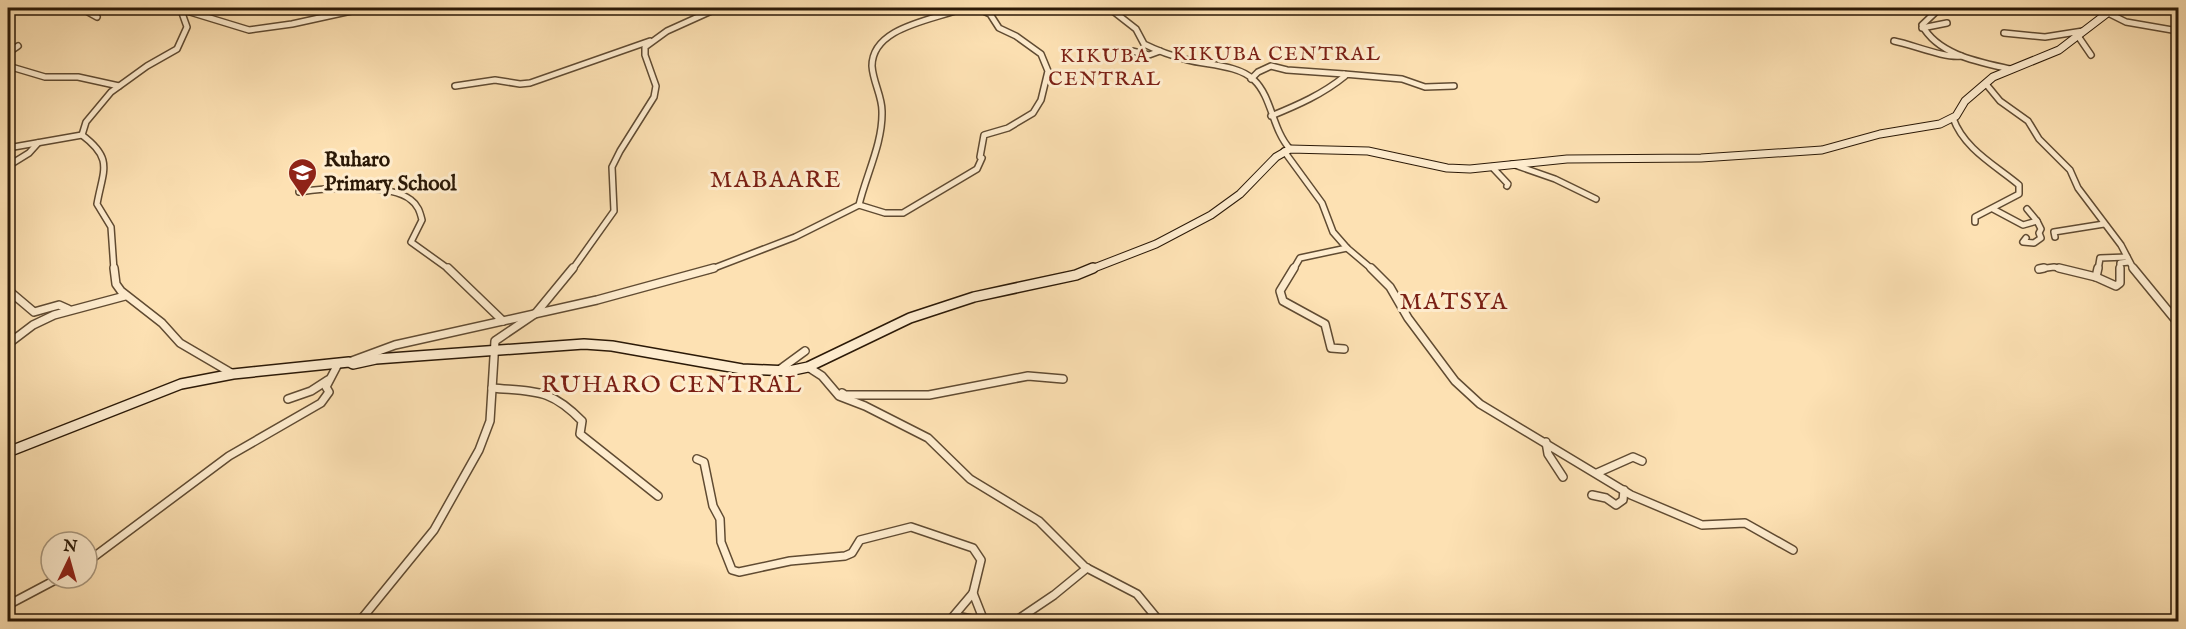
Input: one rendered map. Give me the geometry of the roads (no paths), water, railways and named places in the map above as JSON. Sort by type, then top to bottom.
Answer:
[{"type":"street","points":[[96,8],[88,12],[97,17]]},
{"type":"street","points":[[176,8],[249,30],[292,24],[365,8]]},
{"type":"street","points":[[69,138],[84,127],[111,92],[147,66],[172,53],[180,45],[187,27],[182,14],[176,8]]},
{"type":"street","points":[[455,86],[495,80],[520,84],[530,83],[597,60],[609,53],[651,40],[718,8]]},
{"type":"street","points":[[8,452],[164,390],[233,374],[348,362],[388,347],[597,300],[733,263],[828,224],[859,205],[882,109],[873,76],[873,62],[878,47],[893,33],[963,8]]},
{"type":"street","points":[[859,205],[885,213],[903,213],[976,169],[982,158],[984,135],[1008,129],[1033,113],[1041,100],[1048,71],[1041,54],[1016,36],[999,28],[990,14],[977,8]]},
{"type":"street","points":[[1115,8],[1113,11],[1116,15],[1136,29],[1144,44],[1160,51],[1235,71],[1256,83],[1281,141],[1318,197],[1334,232],[1347,248],[1390,287],[1421,336],[1466,393],[1480,404],[1546,442],[1569,459],[1624,490],[1702,525],[1745,523],[1793,550]]},
{"type":"street","points":[[1922,28],[1924,22],[1940,8]]},
{"type":"street","points":[[348,362],[353,364],[376,359],[408,358],[429,354],[434,356],[496,350],[523,350],[573,344],[598,345],[716,366],[776,372],[808,367],[909,318],[938,311],[974,297],[1059,280],[1102,266],[1156,244],[1205,219],[1231,201],[1287,150],[1368,151],[1447,168],[1470,170],[1570,159],[1690,158],[1792,153],[1834,147],[1880,134],[1940,124],[1953,118],[1965,100],[1994,77],[2059,50],[2111,10],[2126,22],[2178,31]]},
{"type":"street","points":[[1922,28],[1947,23]]},
{"type":"street","points":[[1922,28],[1935,42],[1962,56],[2010,69]]},
{"type":"street","points":[[2004,33],[2045,38],[2086,30]]},
{"type":"street","points":[[2078,36],[2091,55]]},
{"type":"street","points":[[359,621],[434,530],[456,494],[490,421],[495,341],[536,313],[562,284],[614,211],[616,205],[610,183],[616,158],[657,92],[653,72],[644,51],[651,40]]},
{"type":"street","points":[[1894,41],[1922,47],[1948,57],[1962,56]]},
{"type":"street","points":[[8,53],[18,46]]},
{"type":"street","points":[[1132,51],[1149,55],[1160,51]]},
{"type":"street","points":[[8,66],[45,77],[78,77],[106,85],[120,86]]},
{"type":"street","points":[[1251,79],[1258,72],[1271,66],[1287,70],[1394,78],[1425,87],[1454,86]]},
{"type":"street","points":[[1271,116],[1296,106],[1315,94],[1328,91],[1345,76],[1344,74]]},
{"type":"street","points":[[1986,84],[2000,100],[2028,121],[2039,139],[2070,170],[2078,188],[2121,245],[2136,274],[2178,323]]},
{"type":"street","points":[[1953,118],[1955,128],[1981,158],[2000,168],[2019,185],[2019,194],[2004,199],[1993,209],[1975,217],[1975,222]]},
{"type":"street","points":[[82,135],[84,127]]},
{"type":"street","points":[[8,148],[82,135],[91,141],[105,156],[107,169],[97,204],[111,227],[111,252],[116,284],[125,296],[162,323],[180,343],[233,374]]},
{"type":"street","points":[[8,166],[30,153],[39,142]]},
{"type":"street","points":[[1511,164],[1555,179],[1596,199]]},
{"type":"street","points":[[1492,167],[1508,184],[1506,186]]},
{"type":"street","points":[[299,192],[338,188],[397,192],[411,199],[420,208],[422,220],[411,242],[446,266],[503,321]]},
{"type":"street","points":[[1993,209],[2023,225],[2037,221]]},
{"type":"street","points":[[2026,238],[2023,242],[2029,243],[2041,238],[2039,233],[2041,229],[2027,209]]},
{"type":"street","points":[[2055,237],[2055,232],[2104,224]]},
{"type":"street","points":[[1344,349],[1331,348],[1325,324],[1283,301],[1280,291],[1300,258],[1347,248]]},
{"type":"street","points":[[2096,277],[2100,258],[2128,260]]},
{"type":"street","points":[[2039,269],[2049,266],[2096,277],[2118,286],[2121,283],[2120,263],[2128,260]]},
{"type":"street","points":[[8,290],[34,312],[59,305],[69,309]]},
{"type":"street","points":[[8,344],[33,325],[69,309],[125,296]]},
{"type":"street","points":[[776,372],[805,351]]},
{"type":"street","points":[[99,555],[229,456],[321,403],[329,392],[326,387],[328,380],[338,364]]},
{"type":"street","points":[[808,367],[822,376],[839,396],[866,406],[928,438],[970,479],[1039,521],[1087,568],[1137,594],[1160,621]]},
{"type":"street","points":[[828,385],[845,395],[892,396],[953,392],[1028,376],[1062,379]]},
{"type":"street","points":[[288,399],[328,380]]},
{"type":"street","points":[[492,388],[544,393],[565,403],[582,421],[580,434],[658,496]]},
{"type":"street","points":[[1546,442],[1548,454],[1563,477]]},
{"type":"street","points":[[1597,473],[1633,457],[1642,461]]},
{"type":"street","points":[[698,459],[704,462],[713,506],[720,519],[722,542],[733,572],[790,561],[849,555],[860,540],[911,527],[973,548],[978,552],[981,560],[973,592],[975,604],[985,621]]},
{"type":"street","points":[[1592,495],[1606,498],[1616,505],[1623,500],[1624,490]]},
{"type":"street","points":[[1014,621],[1054,595],[1087,568]]},
{"type":"street","points":[[8,605],[39,589]]},
{"type":"street","points":[[950,620],[973,592]]},
{"type":"street","points":[[950,620],[961,617],[985,621]]},
{"type":"place","name":"Ruharo Primary School","points":[[303,198]]},
{"type":"district","name":"KIKUBA CENTRAL","points":[[1277,54]]},
{"type":"district","name":"KIKUBA CENTRAL","points":[[1105,68]]},
{"type":"district","name":"MABAARE","points":[[776,180]]},
{"type":"district","name":"MATSYA","points":[[1454,302]]},
{"type":"district","name":"RUHARO CENTRAL","points":[[672,385]]}]
